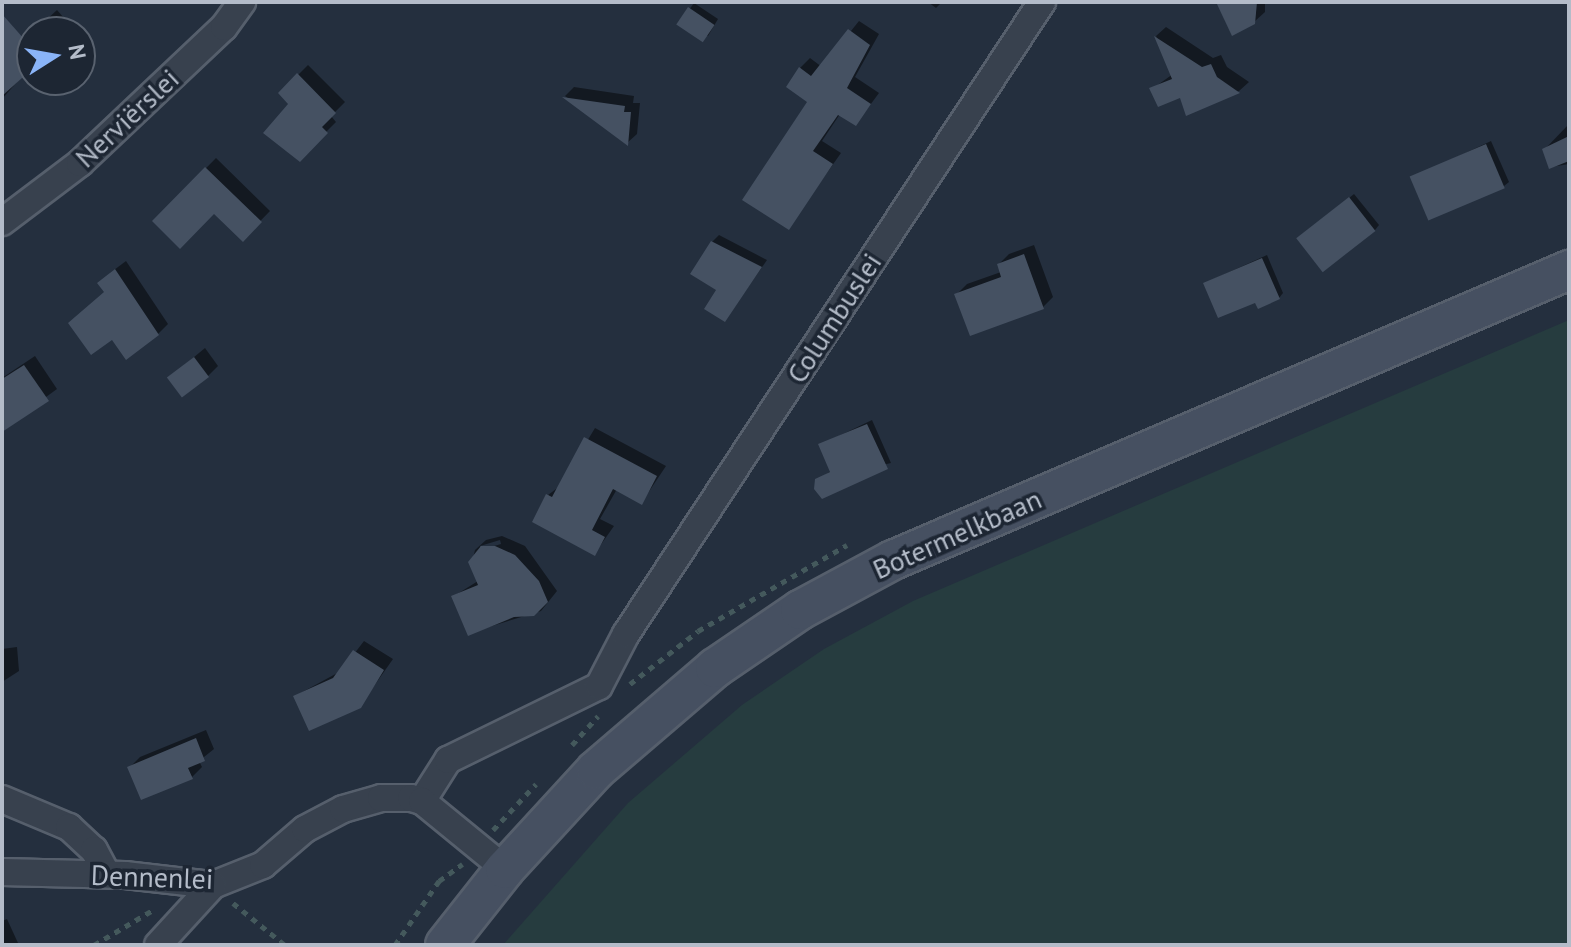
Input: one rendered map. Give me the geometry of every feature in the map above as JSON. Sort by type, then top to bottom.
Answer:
[{"type":"main road","name":"Botermelkbaan","points":[[445,945],[505,869],[649,721],[800,610],[893,560],[1569,270]]},
{"type":"street","name":"Nerviërslei","points":[[2,222],[80,163],[224,27],[242,2]]},
{"type":"street","name":"Columbuslei","points":[[422,801],[448,760],[599,686],[626,634],[1042,2]]},
{"type":"street","name":"Dennenlei","points":[[2,872],[107,874],[213,885],[263,865],[305,829],[343,809],[381,798],[422,801]]},
{"type":"street","points":[[2,799],[69,827],[94,850],[107,874]]},
{"type":"street","points":[[422,801],[505,869]]},
{"type":"street","points":[[158,945],[213,885]]},
{"type":"path","points":[[213,885],[285,945]]},
{"type":"path","points":[[395,945],[418,909]]},
{"type":"green space","points":[[1569,320],[1569,945],[503,945],[628,803],[742,705],[824,649],[913,601]]},
{"type":"building","points":[[1216,2],[1257,2],[1255,24],[1232,36]]},
{"type":"building","points":[[688,7],[715,25],[703,42],[676,24]]},
{"type":"building","points":[[2,14],[16,30],[16,83],[2,96]]},
{"type":"building","points":[[848,29],[870,45],[847,88],[871,104],[856,126],[838,115],[813,151],[833,164],[789,230],[742,200],[807,102],[786,87],[799,67],[811,76]]},
{"type":"building","points":[[1154,36],[1202,67],[1211,64],[1217,77],[1240,93],[1186,116],[1180,98],[1158,107],[1149,88],[1172,79]]},
{"type":"building","points":[[297,73],[336,113],[322,127],[328,133],[300,162],[263,133],[288,104],[278,93]]},
{"type":"building","points":[[562,97],[625,106],[624,112],[631,112],[628,146]]},
{"type":"building","points":[[1569,136],[1569,161],[1549,169],[1542,149]]},
{"type":"building","points":[[1486,144],[1505,188],[1428,221],[1410,176]]},
{"type":"building","points":[[205,167],[262,222],[243,242],[214,214],[180,249],[152,221]]},
{"type":"building","points":[[1349,197],[1375,231],[1323,272],[1296,238]]},
{"type":"building","points":[[711,241],[762,267],[725,322],[704,309],[716,290],[690,274]]},
{"type":"building","points":[[1024,254],[1044,309],[970,336],[954,294],[1001,277],[997,264]]},
{"type":"building","points":[[1262,258],[1280,299],[1258,309],[1255,303],[1218,318],[1203,283]]},
{"type":"building","points":[[115,269],[159,335],[126,360],[112,340],[91,355],[68,323],[104,292],[97,283]]},
{"type":"building","points":[[194,357],[209,377],[182,397],[167,377]]},
{"type":"building","points":[[24,365],[49,401],[2,432],[2,379]]},
{"type":"building","points":[[867,424],[888,469],[822,499],[814,489],[815,479],[830,472],[818,444]]},
{"type":"building","points":[[584,437],[657,476],[642,505],[613,489],[592,530],[605,537],[595,556],[532,522],[546,494],[552,497]]},
{"type":"building","points":[[481,546],[495,546],[515,555],[539,581],[548,602],[534,616],[514,617],[468,636],[451,596],[478,585],[468,562]]},
{"type":"building","points":[[353,650],[384,670],[361,708],[309,731],[293,696],[333,678]]},
{"type":"building","points":[[196,738],[205,761],[188,768],[193,779],[141,800],[127,767]]}]
